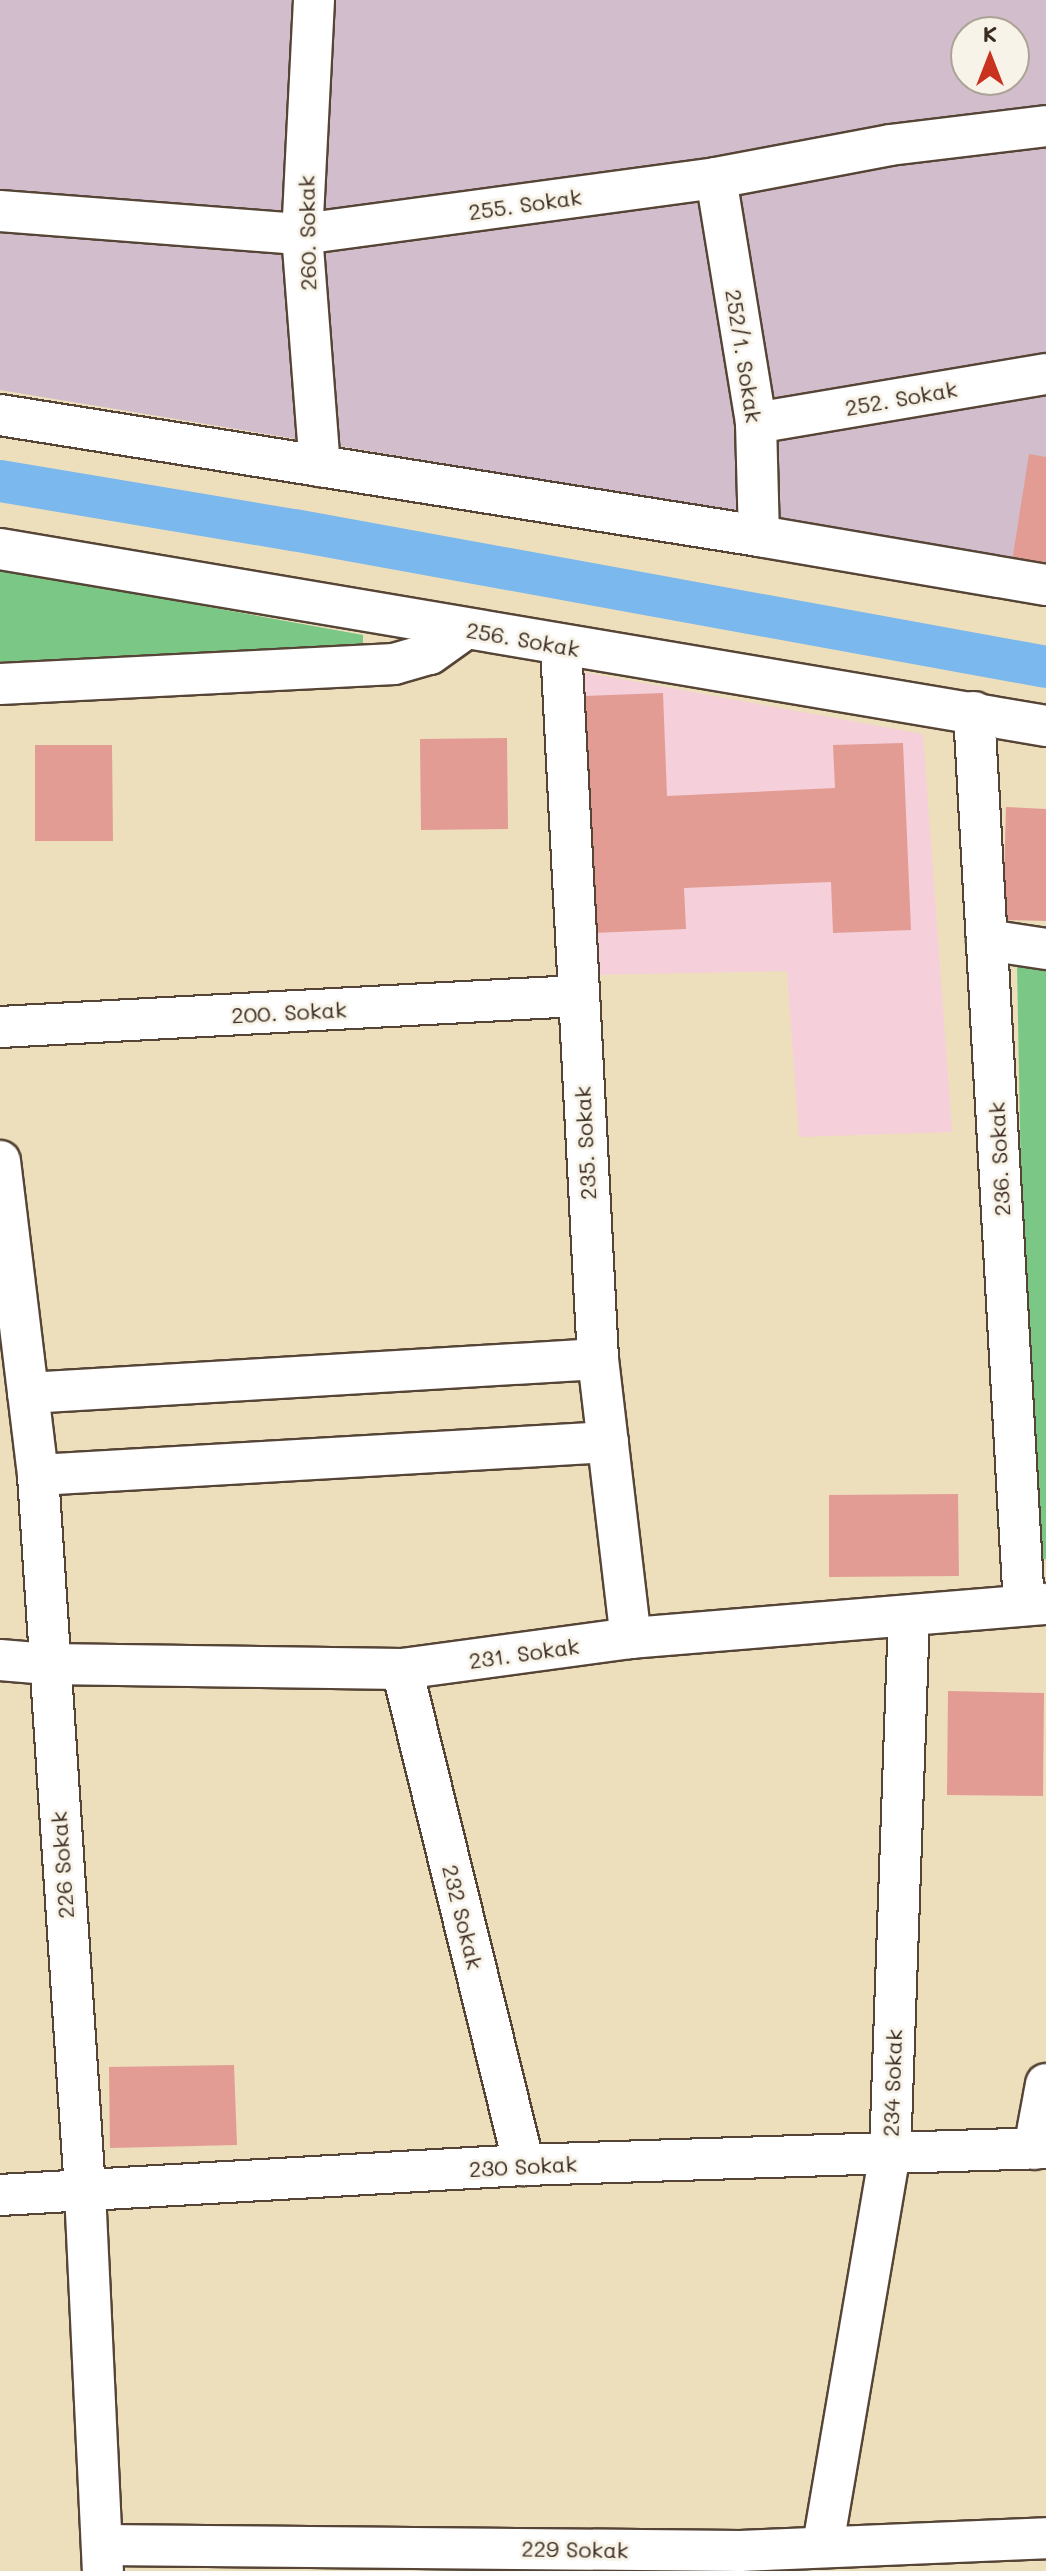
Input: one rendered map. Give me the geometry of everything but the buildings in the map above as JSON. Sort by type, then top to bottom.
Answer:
[{"type":"street","name":"260. Sokak","points":[[314,0],[302,234],[320,466]]},
{"type":"street","name":"255. Sokak","points":[[0,211],[302,234],[716,178],[890,145],[1046,126]]},
{"type":"street","name":"252/1. Sokak","points":[[716,178],[756,423],[759,536]]},
{"type":"street","name":"252. Sokak","points":[[756,423],[1046,374]]},
{"type":"street","points":[[0,415],[1046,585]]},
{"type":"street","name":"256. Sokak","points":[[0,549],[1046,726]]},
{"type":"street","points":[[0,684],[394,664],[430,654],[465,629]]},
{"type":"street","name":"235. Sokak","points":[[561,646],[598,1359],[631,1638]]},
{"type":"street","name":"236. Sokak","points":[[974,712],[987,940],[1035,1605]]},
{"type":"street","points":[[987,940],[1046,949]]},
{"type":"street","name":"200. Sokak","points":[[0,1027],[577,996]]},
{"type":"street","name":"226 Sokak","points":[[0,1161],[38,1475],[48,1664],[85,2191],[103,2558]]},
{"type":"street","points":[[28,1393],[598,1359]]},
{"type":"street","points":[[38,1475],[608,1442]]},
{"type":"street","name":"231. Sokak","points":[[0,1660],[48,1664],[402,1669],[631,1638],[1035,1605]]},
{"type":"street","name":"234 Sokak","points":[[823,2545],[890,2154],[909,1616]]},
{"type":"street","name":"232 Sokak","points":[[402,1669],[524,2165]]},
{"type":"street","points":[[1040,2149],[1046,2084]]},
{"type":"street","name":"230 Sokak","points":[[0,2195],[524,2165],[1040,2149]]},
{"type":"street","name":"229 Sokak","points":[[103,2558],[741,2561],[823,2545],[1046,2538]]},
{"type":"shaded area","points":[[0,0],[1046,0],[1046,563],[0,390]]},
{"type":"shaded area","points":[[577,671],[923,734],[952,1132],[799,1137],[787,971],[591,975]]},
{"type":"green space","points":[[0,569],[363,635],[363,648],[0,662]]},
{"type":"green space","points":[[1017,965],[1046,968],[1046,1559],[1028,1560]]},
{"type":"waterway","points":[[0,481],[294,530],[1046,667]]}]
